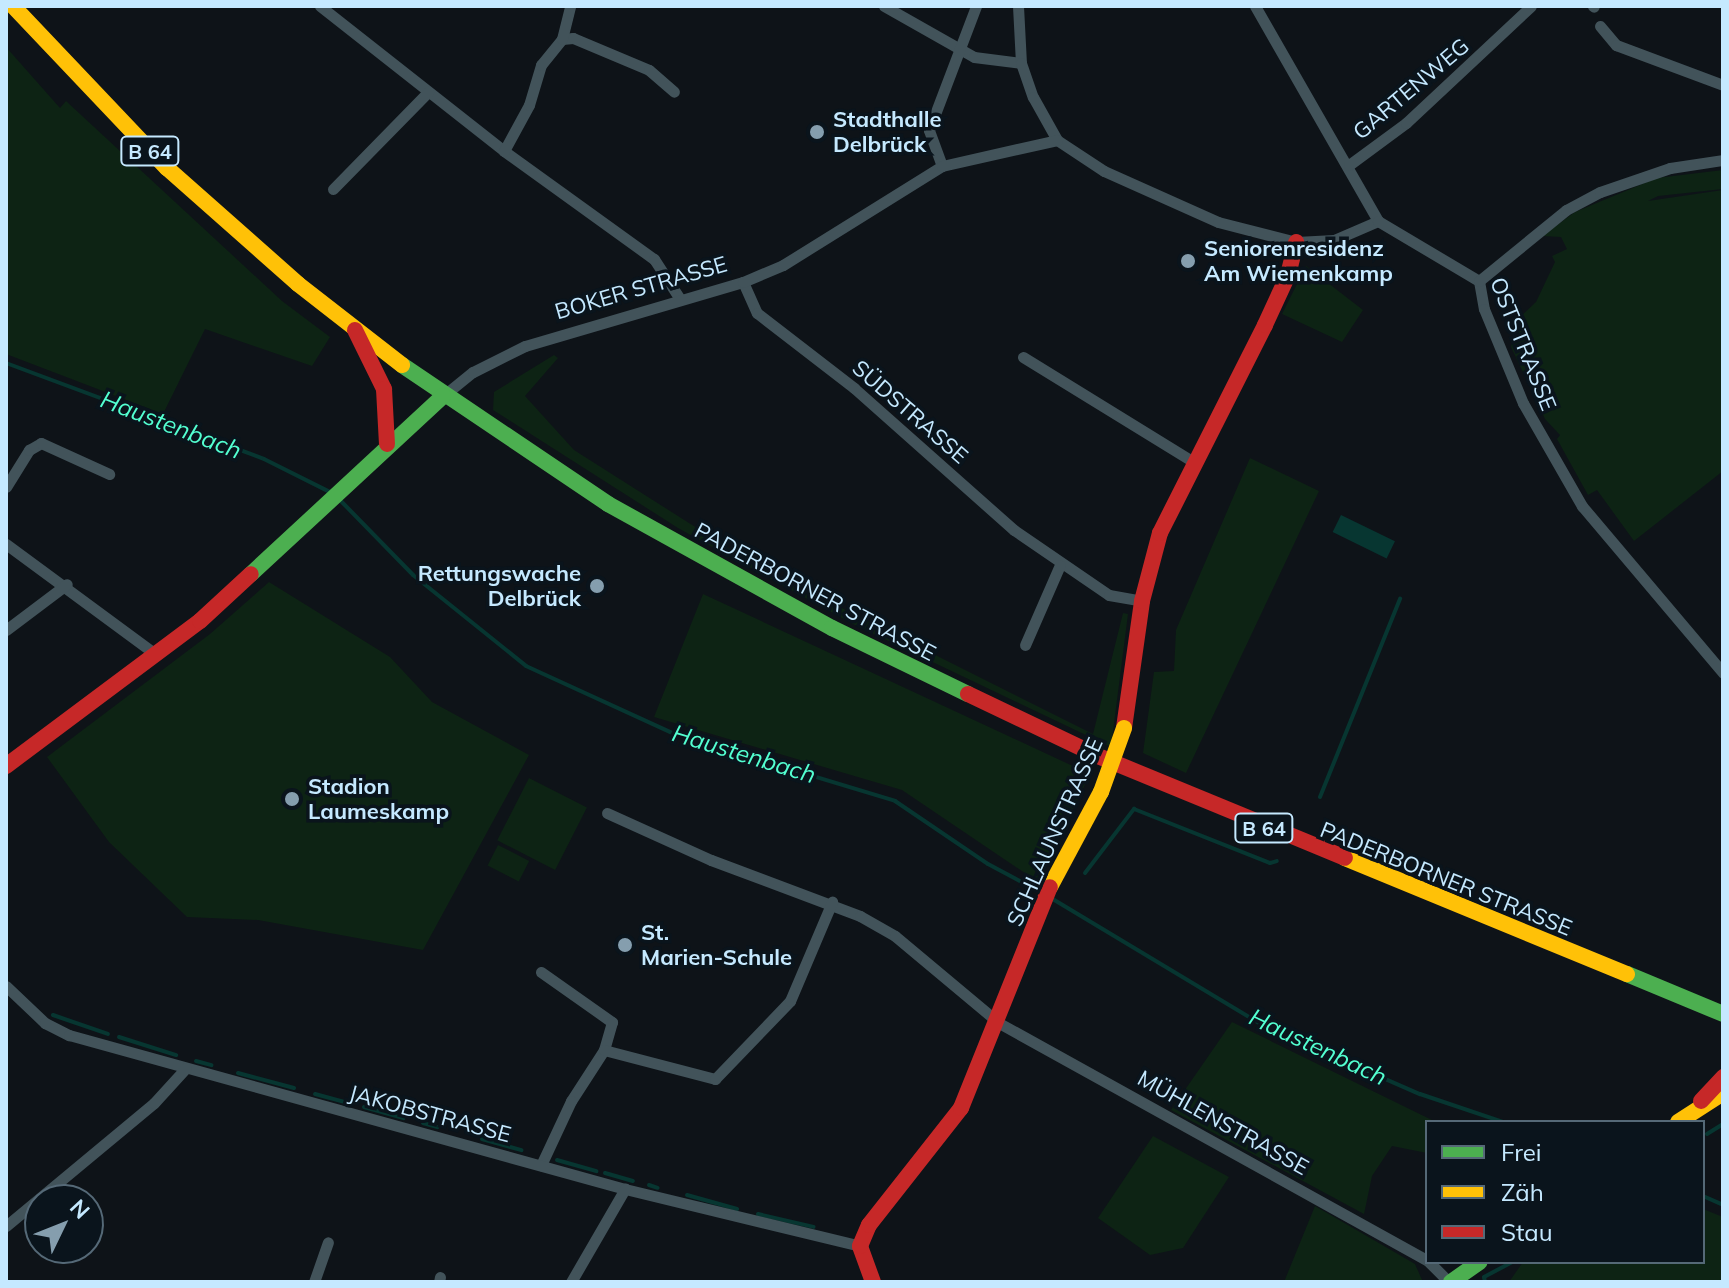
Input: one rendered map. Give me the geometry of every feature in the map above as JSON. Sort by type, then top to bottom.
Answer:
[{"type":"main road","name":"PADERBORNER STRASSE","points":[[13,6],[167,168],[355,330],[443,396],[668,539],[964,694],[1223,811],[1723,1014]]},
{"type":"main road","name":"SCHLAUNSTRASSE","points":[[860,1246],[869,1225],[961,1108],[999,1023],[1051,884],[1101,792],[1124,728],[1142,601],[1160,533],[1277,300],[1296,242]]},
{"type":"main road","points":[[355,330],[384,389],[387,444]]},
{"type":"main road","name":"BOKER STRASSE","points":[[6,766],[200,621],[387,444],[443,396]]},
{"type":"main road","points":[[1684,1118],[1723,1077]]},
{"type":"main road","points":[[1684,1118],[1723,1093]]},
{"type":"main road","points":[[860,1246],[873,1282]]},
{"type":"main road","points":[[1450,1282],[1477,1264]]},
{"type":"street","points":[[320,6],[504,151],[654,259],[680,299]]},
{"type":"street","points":[[504,151],[529,105],[541,65],[562,39],[570,6]]},
{"type":"street","points":[[884,6],[959,50],[1021,63]]},
{"type":"street","points":[[942,166],[929,130],[976,6]]},
{"type":"street","points":[[1018,6],[1021,63],[1057,140],[1157,197],[1218,222],[1296,242],[1334,240],[1378,221],[1349,165],[1255,6]]},
{"type":"street","name":"GARTENWEG","points":[[1349,165],[1406,123],[1531,6]]},
{"type":"street","points":[[1600,26],[1616,45],[1723,85]]},
{"type":"street","points":[[562,39],[573,38],[649,70],[674,92]]},
{"type":"street","points":[[333,189],[428,92]]},
{"type":"street","name":"BOKER STRASSE","points":[[443,396],[473,372],[525,346],[743,282],[811,251],[942,166],[1057,140]]},
{"type":"street","points":[[1479,281],[1566,210],[1600,192],[1670,168],[1723,160]]},
{"type":"street","name":"OSTSTRASSE","points":[[1378,221],[1479,281],[1484,309],[1523,403],[1582,506],[1723,673]]},
{"type":"street","name":"SÜDSTRASSE","points":[[743,282],[757,313],[854,388],[1060,565],[1109,595],[1142,601]]},
{"type":"street","points":[[1023,357],[1194,462]]},
{"type":"street","points":[[6,487],[29,450],[41,443],[109,474]]},
{"type":"street","points":[[6,544],[67,584],[155,654]]},
{"type":"street","points":[[1025,645],[1060,565]]},
{"type":"street","points":[[6,630],[67,584]]},
{"type":"street","name":"MÜHLENSTRASSE","points":[[607,813],[711,860],[832,902],[895,936],[999,1023],[1425,1259]]},
{"type":"street","points":[[604,1050],[715,1079],[790,1001],[832,902]]},
{"type":"street","points":[[541,972],[611,1018],[604,1050],[571,1101],[541,1165]]},
{"type":"street","name":"JAKOBSTRASSE","points":[[6,986],[45,1023],[69,1035],[625,1189],[860,1246]]},
{"type":"street","points":[[6,1226],[154,1103],[186,1068]]},
{"type":"street","points":[[574,1281],[625,1189]]},
{"type":"street","points":[[314,1282],[328,1242]]},
{"type":"street","name":"MÜHLENSTRASSE","points":[[1431,1264],[1450,1282]]},
{"type":"shaded area","points":[[6,47],[60,108],[66,101],[282,301],[330,337],[312,366],[205,329],[163,414],[6,354]]},
{"type":"shaded area","points":[[1723,170],[1723,189],[1658,196],[1648,201],[1723,190],[1723,471],[1634,541],[1597,490],[1588,495],[1557,439],[1560,435],[1545,419],[1511,347],[1513,335],[1526,323],[1520,317],[1536,302],[1555,262],[1552,256],[1567,249],[1561,237],[1542,236],[1575,212],[1657,178]]},
{"type":"shaded area","points":[[1306,266],[1363,310],[1342,342],[1282,314]]},
{"type":"shaded area","points":[[554,355],[558,358],[525,396],[574,450],[752,563],[1093,734],[1123,613],[1128,614],[1111,747],[853,624],[678,528],[493,410],[494,392]]},
{"type":"shaded area","points":[[1250,458],[1319,491],[1186,773],[1143,753],[1154,672],[1174,671],[1176,630]]},
{"type":"shaded area","points":[[1341,515],[1395,541],[1387,558],[1333,532]]},
{"type":"shaded area","name":"Stadion Laumeskamp","points":[[269,582],[390,657],[432,702],[529,755],[423,950],[258,920],[187,917],[109,842],[47,757],[210,634]]},
{"type":"shaded area","points":[[703,594],[1090,774],[1038,882],[902,790],[654,717]]},
{"type":"shaded area","points":[[529,778],[587,808],[555,870],[497,840]]},
{"type":"shaded area","points":[[498,845],[529,861],[519,881],[488,865]]},
{"type":"shaded area","points":[[1232,1022],[1432,1120],[1425,1120],[1425,1153],[1392,1146],[1372,1176],[1364,1214],[1171,1110]]},
{"type":"shaded area","points":[[1153,1136],[1229,1177],[1183,1248],[1150,1255],[1098,1218]]},
{"type":"shaded area","points":[[1315,1206],[1415,1264],[1423,1282],[1284,1282]]},
{"type":"shaded area","points":[[1705,1210],[1723,1217],[1723,1282],[1509,1282],[1522,1264],[1705,1264]]},
{"type":"waterway","name":"Haustenbach","points":[[6,363],[264,459],[330,492]]},
{"type":"waterway","name":"Haustenbach","points":[[337,497],[413,575],[526,666],[677,735],[895,801],[988,864],[1044,894]]},
{"type":"waterway","points":[[1320,797],[1400,599]]},
{"type":"waterway","points":[[1085,873],[1134,809],[1270,863],[1277,861]]},
{"type":"waterway","name":"Haustenbach","points":[[1051,898],[1264,1026],[1420,1094],[1497,1120]]},
{"type":"waterway","points":[[53,1015],[108,1034]]},
{"type":"waterway","points":[[119,1037],[176,1055]]},
{"type":"waterway","points":[[196,1061],[211,1065]]},
{"type":"waterway","points":[[238,1073],[294,1088]]},
{"type":"waterway","points":[[315,1094],[349,1103]]},
{"type":"waterway","points":[[364,1107],[403,1118]]},
{"type":"waterway","points":[[423,1123],[437,1127]]},
{"type":"waterway","points":[[1707,1134],[1723,1124]]},
{"type":"waterway","points":[[482,1139],[521,1150]]},
{"type":"waterway","points":[[557,1160],[596,1171]]},
{"type":"waterway","points":[[605,1173],[633,1181]]},
{"type":"waterway","points":[[649,1185],[658,1188]]},
{"type":"waterway","points":[[687,1195],[737,1209]]},
{"type":"waterway","name":"Haustenbach","points":[[1705,1197],[1723,1205]]},
{"type":"waterway","points":[[758,1214],[814,1227]]},
{"type":"waterway","points":[[1485,1282],[1484,1277],[1508,1264]]},
{"type":"traffic: fast","points":[[402,365],[608,504],[832,628],[968,694]]},
{"type":"traffic: fast","points":[[251,574],[443,396]]},
{"type":"traffic: fast","points":[[1627,974],[1723,1014]]},
{"type":"traffic: fast","points":[[1451,1282],[1477,1264]]},
{"type":"traffic: slow","points":[[13,6],[167,168],[298,284],[402,365]]},
{"type":"traffic: slow","points":[[1101,792],[1124,728]]},
{"type":"traffic: slow","points":[[1050,887],[1101,792]]},
{"type":"traffic: slow","points":[[1345,858],[1627,974]]},
{"type":"traffic: slow","points":[[1681,1120],[1723,1093]]},
{"type":"traffic: jam","points":[[1124,728],[1142,601],[1160,533],[1265,325],[1288,275],[1296,242]]},
{"type":"traffic: jam","points":[[355,330],[384,389],[387,444]]},
{"type":"traffic: jam","points":[[6,766],[200,621],[251,574]]},
{"type":"traffic: jam","points":[[968,694],[1098,756],[1345,858]]},
{"type":"traffic: jam","points":[[873,1282],[860,1246],[869,1225],[961,1108],[1050,887]]},
{"type":"traffic: jam","points":[[1701,1101],[1723,1077]]},
{"type":"place","name":"Stadthalle Delbrück","points":[[817,132]]},
{"type":"place","name":"Seniorenresidenz Am Wiemenkamp","points":[[1188,261]]},
{"type":"place","name":"Rettungswache Delbrück","points":[[597,586]]},
{"type":"place","name":"Stadion Laumeskamp","points":[[292,799]]},
{"type":"place","name":"St. Marien-Schule","points":[[625,945]]}]
